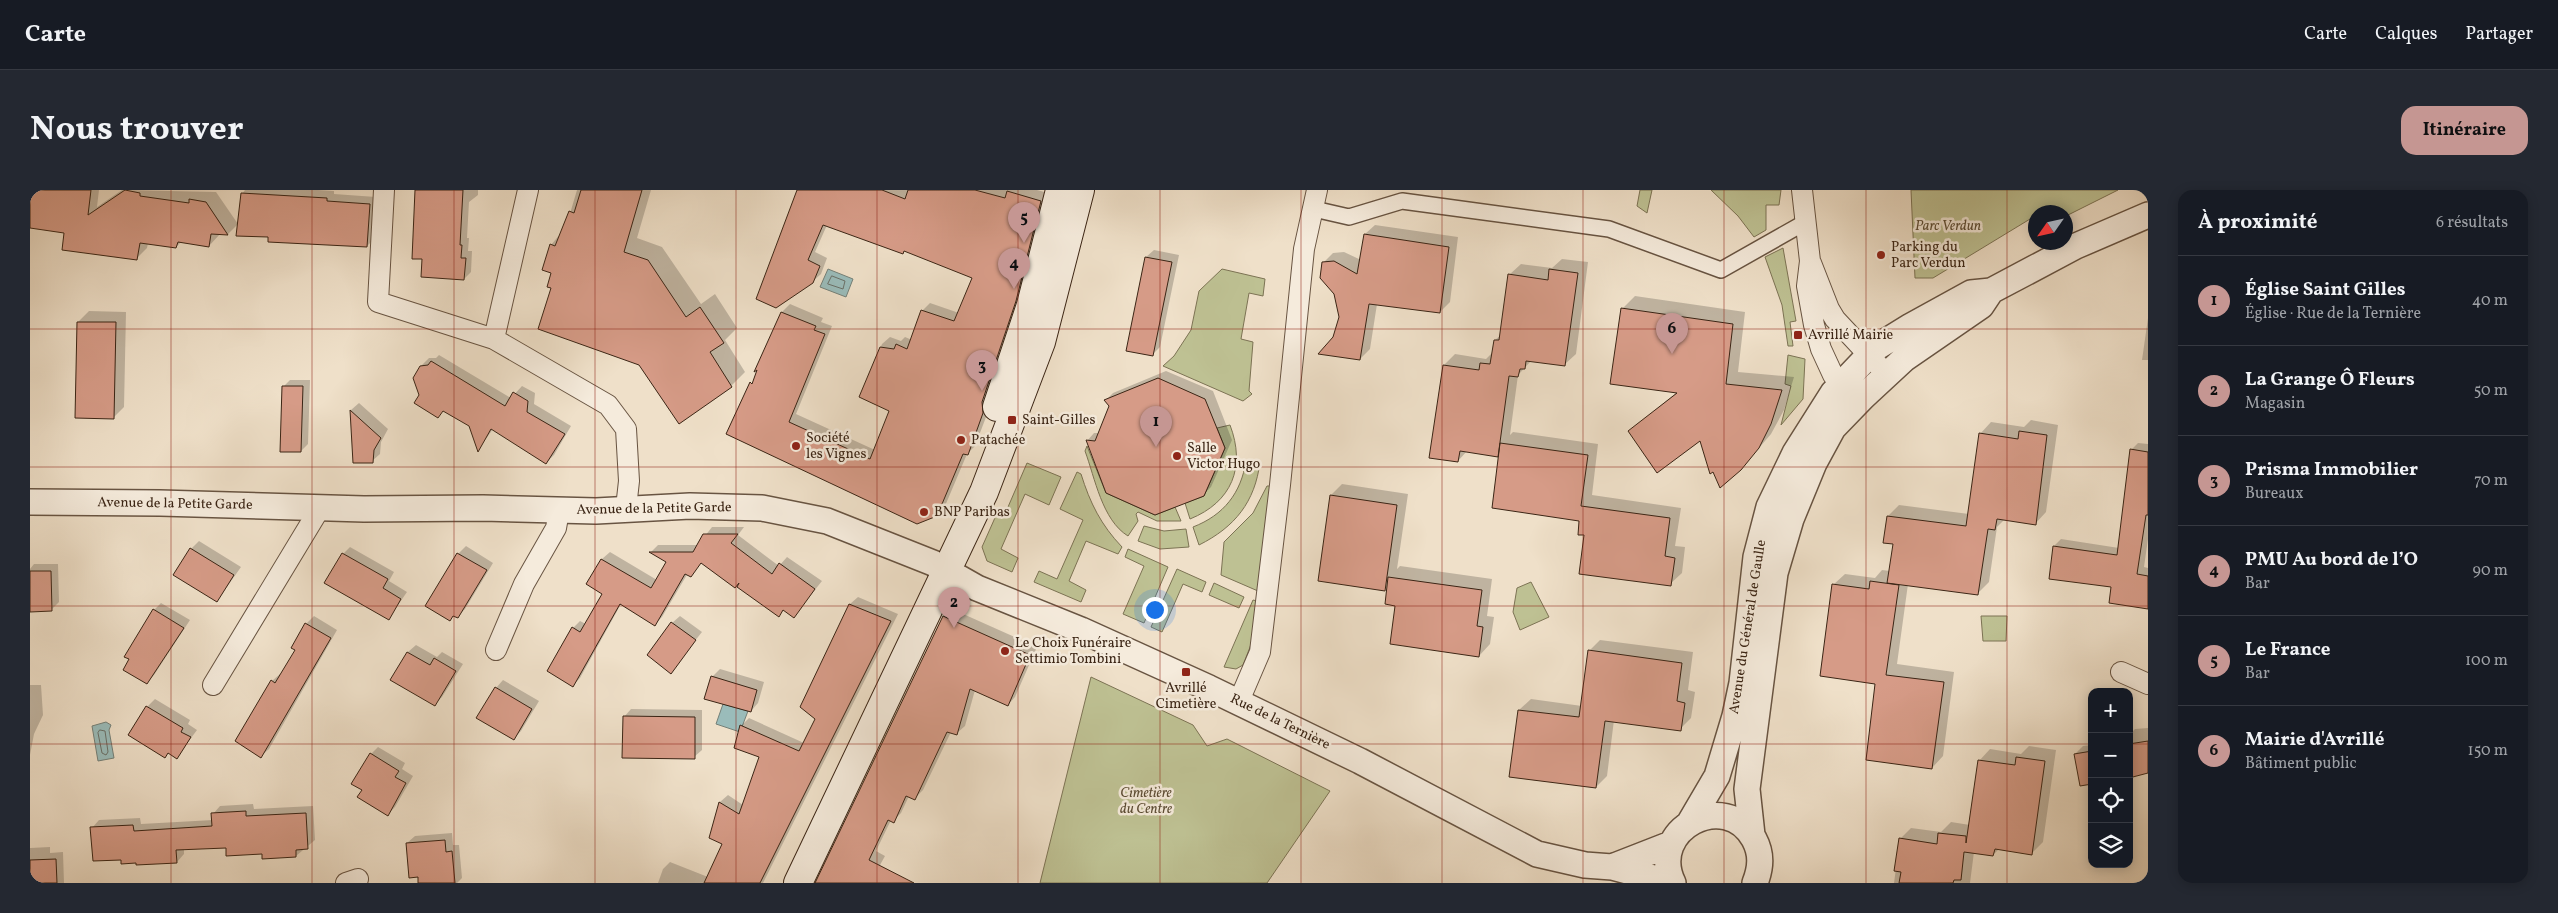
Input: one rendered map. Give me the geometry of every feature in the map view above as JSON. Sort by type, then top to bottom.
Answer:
[{"type":"main road","points":[[798,883],[941,567],[971,475],[1022,336],[1060,190]]},
{"type":"main road","points":[[778,883],[941,567],[984,492],[1041,342],[1080,190]]},
{"type":"street","points":[[384,190],[378,302],[494,339],[608,405],[626,429],[628,481],[626,508]]},
{"type":"street","points":[[494,339],[528,190]]},
{"type":"street","points":[[1802,190],[1804,222],[1810,261],[1829,309],[1867,357],[1887,374]]},
{"type":"street","points":[[1239,701],[1260,652],[1280,485],[1304,249],[1316,200],[1350,217],[1416,196],[1608,228],[1721,270],[1804,222]]},
{"type":"street","name":"Avenue du Général de Gaulle","points":[[1671,844],[1680,831],[1690,822],[1717,776],[1735,716],[1742,684],[1756,557],[1769,507],[1795,453],[1841,384],[1867,357],[1891,338],[1971,293],[1991,291],[2076,246],[2148,216]]},
{"type":"street","points":[[1810,261],[1807,286],[1814,325],[1821,349],[1833,375],[1841,384],[1863,397]]},
{"type":"street","name":"Avenue du Général de Gaulle","points":[[1755,883],[1760,872],[1760,859],[1752,835],[1747,789],[1775,573],[1791,519],[1814,463],[1834,428],[1863,397],[1904,359],[1980,306],[1991,291]]},
{"type":"street","name":"Avenue de la Petite Garde","points":[[30,502],[62,501],[320,508],[482,508],[596,512],[626,508],[690,506],[762,508],[827,521],[941,567]]},
{"type":"street","points":[[213,685],[320,508]]},
{"type":"street","name":"Avenue de la Petite Garde","points":[[496,650],[524,584],[556,528],[559,511]]},
{"type":"street","name":"Rue de la Ternière","points":[[941,567],[977,588],[1117,646],[1239,701],[1537,854],[1585,865],[1612,867],[1673,883]]},
{"type":"street","points":[[2121,672],[2148,684]]},
{"type":"street","points":[[1690,822],[1708,816],[1726,817],[1743,826],[1752,835]]},
{"type":"street","points":[[1671,844],[1668,860],[1673,883]]},
{"type":"street","name":"Rue de la Ternière","points":[[1612,867],[1671,844]]},
{"type":"green space","points":[[1640,190],[1652,190],[1647,213],[1637,206]]},
{"type":"green space","points":[[1711,190],[1781,190],[1779,205],[1766,205],[1766,230],[1754,237],[1738,216]]},
{"type":"green space","name":"Parc Verdun","points":[[1911,190],[2118,190],[2073,212],[2073,205],[2028,205],[2028,220],[1933,278],[1915,278]]},
{"type":"green space","points":[[1783,248],[1796,321],[1790,322],[1793,346],[1788,346],[1782,305],[1765,257]]},
{"type":"green space","points":[[1222,269],[1265,279],[1263,296],[1249,293],[1241,339],[1253,342],[1249,391],[1252,394],[1243,401],[1163,366],[1174,356],[1191,330],[1199,291]]},
{"type":"green space","points":[[1788,355],[1805,359],[1803,399],[1781,425],[1791,386],[1785,384]]},
{"type":"green space","points":[[1230,425],[1235,440],[1236,455],[1232,481],[1216,503],[1190,519],[1185,503],[1204,496],[1225,448],[1217,428]]},
{"type":"green space","points":[[1087,446],[1106,493],[1155,515],[1175,507],[1181,521],[1157,521],[1138,512],[1136,514],[1138,521],[1128,536],[1119,529],[1100,498],[1085,451]]},
{"type":"green space","points":[[1246,461],[1260,462],[1248,501],[1241,512],[1223,530],[1199,545],[1193,527],[1214,516],[1229,502],[1240,483]]},
{"type":"green space","points":[[1027,463],[1061,477],[1049,505],[1025,494],[1001,549],[1018,558],[1012,572],[987,561],[982,547],[998,511],[1005,514]]},
{"type":"green space","points":[[1077,472],[1081,474],[1088,495],[1102,522],[1122,547],[1118,554],[1086,541],[1069,581],[1086,590],[1081,602],[1034,582],[1039,571],[1057,579],[1083,520],[1060,509]]},
{"type":"green space","points":[[1267,486],[1271,486],[1258,591],[1221,575],[1224,542],[1253,513]]},
{"type":"green space","points":[[1144,526],[1164,531],[1186,529],[1189,547],[1160,549],[1138,541]]},
{"type":"green space","points":[[1128,549],[1168,567],[1144,623],[1123,614],[1144,566],[1125,557]]},
{"type":"green space","points":[[1177,569],[1206,582],[1202,592],[1183,584],[1162,632],[1151,627]]},
{"type":"green space","points":[[1531,582],[1549,617],[1520,630],[1513,612],[1517,588]]},
{"type":"green space","points":[[1214,583],[1244,597],[1239,608],[1209,595]]},
{"type":"green space","points":[[1253,600],[1257,601],[1252,642],[1243,665],[1236,669],[1224,667]]},
{"type":"green space","points":[[1981,616],[2007,616],[2006,641],[1983,641]]},
{"type":"green space","name":"Cimetière du Centre","points":[[1091,677],[1193,725],[1207,746],[1227,739],[1330,791],[1267,883],[1040,883]]},
{"type":"water","points":[[828,269],[853,279],[846,297],[820,287]]},
{"type":"water","points":[[723,704],[748,711],[740,732],[716,724]]},
{"type":"water","points":[[106,722],[111,725],[109,730],[114,758],[98,761],[92,726]]},
{"type":"building","points":[[30,190],[91,190],[88,215],[125,190],[140,193],[140,196],[189,203],[189,199],[206,202],[228,235],[211,234],[209,247],[178,242],[176,248],[140,243],[137,260],[62,250],[64,233],[30,228]]},
{"type":"building","points":[[415,190],[463,190],[460,245],[462,245],[461,258],[466,258],[464,280],[421,277],[422,259],[412,259]]},
{"type":"building","points":[[581,190],[642,190],[624,252],[648,260],[686,317],[700,307],[724,343],[710,352],[732,387],[679,424],[639,365],[538,329],[551,288],[547,287],[551,273],[542,270],[550,244],[555,246],[569,211],[574,213]]},
{"type":"building","points":[[797,190],[882,190],[905,199],[908,190],[975,190],[1005,198],[1007,191],[1041,201],[1016,301],[982,402],[983,413],[968,455],[963,454],[937,516],[917,524],[726,434],[750,382],[752,384],[757,370],[754,372],[781,312],[816,326],[814,330],[825,334],[789,422],[870,459],[889,411],[859,397],[880,347],[894,349],[896,344],[907,349],[921,310],[954,321],[972,278],[904,251],[903,254],[823,225],[808,260],[820,266],[813,283],[776,308],[756,299]]},
{"type":"building","points":[[241,193],[327,198],[327,201],[370,204],[367,247],[268,242],[268,237],[236,236]]},
{"type":"building","points":[[1364,234],[1449,247],[1440,313],[1369,304],[1360,360],[1318,354],[1333,337],[1339,317],[1334,294],[1320,278],[1322,262],[1334,261],[1357,274]]},
{"type":"building","points":[[1145,257],[1172,262],[1153,356],[1126,351]]},
{"type":"building","points":[[1549,269],[1578,273],[1565,366],[1526,361],[1525,369],[1520,369],[1518,377],[1509,376],[1498,457],[1460,451],[1458,462],[1429,458],[1443,365],[1479,370],[1480,363],[1490,364],[1494,340],[1499,340],[1508,274],[1548,280]]},
{"type":"building","points":[[1621,308],[1733,324],[1726,384],[1782,390],[1771,424],[1759,448],[1741,470],[1720,488],[1713,472],[1710,474],[1700,441],[1657,473],[1628,431],[1677,393],[1610,384]]},
{"type":"building","points":[[77,322],[116,322],[114,419],[75,418]]},
{"type":"building","points":[[431,361],[505,406],[513,392],[528,401],[527,412],[565,434],[546,464],[491,429],[478,452],[469,426],[443,411],[438,418],[414,403],[419,395],[413,378],[420,366],[428,365]]},
{"type":"building","points":[[1158,378],[1205,399],[1225,448],[1204,496],[1155,515],[1106,493],[1086,440],[1095,441],[1109,406],[1104,400]]},
{"type":"building","points":[[282,386],[303,386],[301,452],[280,452]]},
{"type":"building","points":[[350,410],[381,438],[374,450],[373,463],[353,463]]},
{"type":"building","points":[[2019,431],[2047,435],[2036,525],[1997,519],[1995,530],[1988,529],[1978,595],[1887,583],[1893,544],[1883,543],[1887,516],[1966,526],[1979,433],[2018,439]]},
{"type":"building","points":[[1500,443],[1588,455],[1581,506],[1670,518],[1665,556],[1675,558],[1671,586],[1579,574],[1584,535],[1578,535],[1579,521],[1492,508]]},
{"type":"building","points":[[2130,449],[2148,452],[2148,515],[2146,515],[2137,574],[2148,576],[2148,609],[2109,603],[2111,587],[2049,579],[2053,546],[2117,555]]},
{"type":"building","points":[[1330,495],[1397,505],[1385,591],[1318,581]]},
{"type":"building","points":[[703,534],[738,534],[731,543],[772,574],[779,563],[815,589],[794,618],[783,610],[779,617],[737,587],[739,583],[735,588],[701,563],[691,577],[685,574],[655,626],[620,604],[573,687],[547,671],[572,627],[580,632],[602,594],[586,584],[601,559],[651,588],[666,562],[649,552],[693,552]]},
{"type":"building","points":[[190,548],[234,575],[217,602],[173,575]]},
{"type":"building","points":[[342,553],[388,579],[383,588],[401,599],[389,620],[324,583]]},
{"type":"building","points":[[457,553],[487,570],[458,618],[453,616],[450,621],[425,606]]},
{"type":"building","points":[[30,571],[51,571],[52,611],[30,612]]},
{"type":"building","points":[[1388,577],[1482,590],[1477,626],[1483,627],[1479,657],[1390,644],[1395,606],[1385,604]]},
{"type":"building","points":[[1870,581],[1899,585],[1886,675],[1944,682],[1932,769],[1866,760],[1875,684],[1820,676],[1832,584],[1869,589]]},
{"type":"building","points":[[849,604],[891,621],[760,883],[704,883],[722,844],[709,838],[719,802],[739,814],[759,757],[734,748],[740,725],[799,751],[815,719],[800,707]]},
{"type":"building","points":[[153,609],[184,628],[147,684],[123,670],[129,659],[124,657]]},
{"type":"building","points":[[943,616],[1030,655],[1008,706],[970,689],[957,735],[947,732],[915,800],[906,796],[894,823],[888,820],[869,860],[914,883],[815,883]]},
{"type":"building","points":[[671,622],[696,640],[671,674],[647,655]]},
{"type":"building","points":[[305,623],[331,638],[261,758],[235,741],[271,680],[275,683],[295,650],[291,648]]},
{"type":"building","points":[[1588,650],[1682,663],[1677,701],[1685,703],[1681,731],[1605,721],[1596,788],[1509,777],[1518,710],[1579,717]]},
{"type":"building","points":[[407,652],[430,665],[434,658],[456,671],[435,706],[390,680]]},
{"type":"building","points":[[711,676],[757,690],[751,712],[704,699]]},
{"type":"building","points":[[495,687],[532,709],[514,740],[476,718]]},
{"type":"building","points":[[146,706],[183,728],[181,732],[191,737],[177,759],[168,753],[165,758],[128,735]]},
{"type":"building","points":[[623,716],[695,717],[695,759],[622,758]]},
{"type":"building","points":[[2148,741],[2148,773],[2133,777],[2133,743]]},
{"type":"building","points":[[2088,752],[2088,785],[2080,786],[2074,754]]},
{"type":"building","points":[[370,753],[399,771],[395,777],[406,783],[388,816],[357,797],[362,790],[351,784]]},
{"type":"building","points":[[2016,757],[2045,761],[2032,855],[1995,849],[1993,856],[1964,852],[1961,880],[1954,880],[1953,883],[1899,883],[1901,872],[1894,871],[1899,838],[1937,844],[1938,833],[1966,836],[1966,843],[1978,760],[2015,765]]},
{"type":"building","points":[[246,811],[246,816],[306,813],[308,849],[296,850],[296,857],[262,859],[262,854],[226,856],[226,848],[176,850],[177,863],[136,865],[136,863],[121,864],[121,860],[93,861],[90,827],[133,825],[134,831],[212,826],[211,813]]},
{"type":"building","points":[[445,840],[446,852],[452,851],[455,883],[418,883],[418,877],[409,878],[406,843]]},
{"type":"building","points":[[56,859],[57,883],[30,883],[30,860]]},
{"type":"place","name":"Le France","points":[[1024,243]]},
{"type":"place","name":"Parking du Parc Verdun","points":[[1881,255]]},
{"type":"place","name":"PMU Au bord de l’O","points":[[1014,289]]},
{"type":"place","name":"Avrillé Mairie","points":[[1798,335]]},
{"type":"place","name":"Mairie d'Avrillé","points":[[1672,354]]},
{"type":"place","name":"Prisma Immobilier","points":[[982,391]]},
{"type":"place","name":"Saint-Gilles","points":[[1012,420]]},
{"type":"place","name":"Patachée","points":[[961,440]]},
{"type":"place","name":"Société les Vignes","points":[[796,446]]},
{"type":"place","name":"Église Saint Gilles","points":[[1156,447]]},
{"type":"place","name":"Salle Victor Hugo","points":[[1177,456]]},
{"type":"place","name":"BNP Paribas","points":[[924,512]]},
{"type":"place","name":"La Grange Ô Fleurs","points":[[954,628]]},
{"type":"place","name":"Le Choix Funéraire Settimio Tombini","points":[[1005,651]]},
{"type":"place","name":"Avrillé Cimetière","points":[[1186,672]]}]
